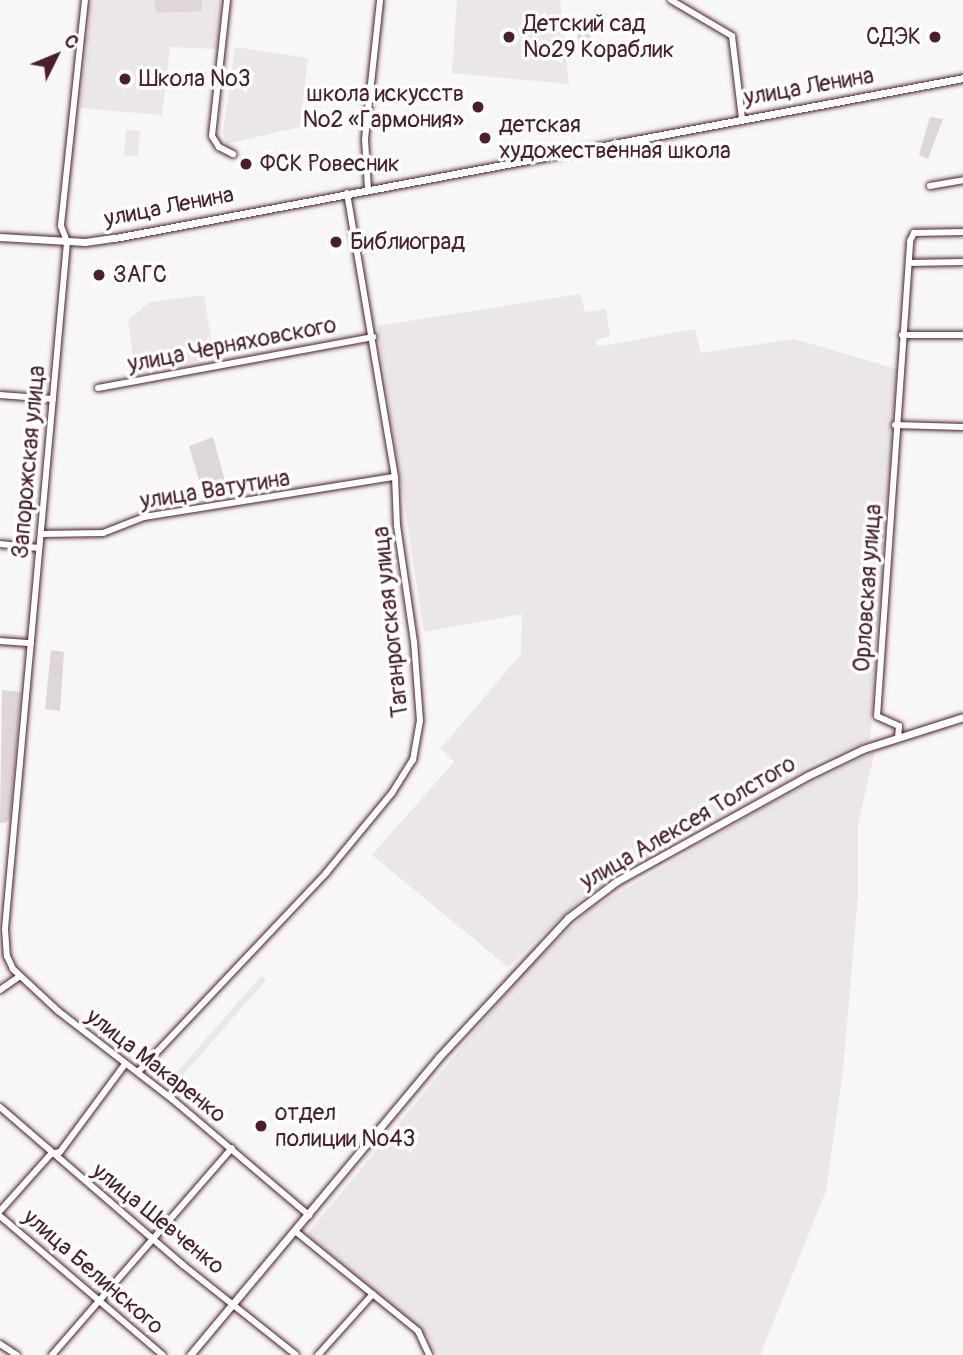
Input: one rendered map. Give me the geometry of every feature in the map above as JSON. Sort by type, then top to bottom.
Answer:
[{"type":"street","name":"Запорожская улица","points":[[5,929],[67,242],[61,226],[85,0]]},
{"type":"street","points":[[227,0],[212,136],[219,147],[233,154]]},
{"type":"street","points":[[368,189],[365,139],[380,0]]},
{"type":"street","points":[[671,0],[732,36],[742,119]]},
{"type":"street","name":"улица Ленина","points":[[0,237],[67,242],[115,238],[347,192],[963,78]]},
{"type":"street","points":[[930,186],[963,180]]},
{"type":"street","name":"Таганрогская улица","points":[[138,1072],[335,864],[413,760],[420,721],[414,642],[397,526],[396,477],[347,192]]},
{"type":"street","name":"Орловская улица","points":[[898,738],[895,722],[877,716],[908,263],[914,233],[963,232]]},
{"type":"street","points":[[908,263],[963,262]]},
{"type":"street","points":[[902,335],[963,335]]},
{"type":"street","name":"улица Черняховского","points":[[98,388],[373,337]]},
{"type":"street","points":[[0,395],[53,399]]},
{"type":"street","points":[[895,425],[963,427]]},
{"type":"street","name":"улица Ватутина","points":[[41,534],[103,533],[144,517],[396,477]]},
{"type":"street","points":[[0,544],[39,548]]},
{"type":"street","points":[[0,641],[31,643]]},
{"type":"street","name":"улица Алексея Толстого","points":[[235,1303],[499,988],[568,918],[617,881],[852,754],[963,717]]},
{"type":"street","name":"улица Макаренко","points":[[5,929],[7,956],[20,976],[309,1215]]},
{"type":"street","points":[[0,990],[20,976]]},
{"type":"street","points":[[0,1214],[51,1154],[60,1152],[125,1064]]},
{"type":"street","name":"улица Шевченко","points":[[0,1107],[51,1154],[296,1355]]},
{"type":"street","points":[[52,1355],[232,1149]]},
{"type":"street","name":"улица Белинского","points":[[0,1214],[163,1355]]},
{"type":"street","points":[[295,1231],[418,1331],[427,1353]]},
{"type":"street","points":[[318,1355],[373,1294]]},
{"type":"street","points":[[190,1355],[235,1303]]},
{"type":"street","points":[[0,1344],[17,1355]]},
{"type":"shaded area","name":"Школа №3","points":[[91,0],[222,0],[217,49],[170,47],[162,115],[80,108]]},
{"type":"shaded area","points":[[154,0],[202,0],[202,11],[157,13]]},
{"type":"shaded area","name":"Детский сад №29 Кораблик","points":[[457,0],[560,0],[569,84],[452,73]]},
{"type":"shaded area","points":[[589,17],[592,52],[579,53],[576,18]]},
{"type":"shaded area","points":[[235,47],[308,58],[300,127],[226,144],[223,133]]},
{"type":"shaded area","points":[[930,117],[943,119],[928,159],[919,155]]},
{"type":"shaded area","points":[[126,130],[140,131],[138,156],[124,155]]},
{"type":"shaded area","points":[[580,294],[585,312],[606,309],[610,336],[596,340],[597,347],[695,329],[701,353],[794,339],[897,369],[870,740],[820,760],[643,858],[581,899],[508,967],[372,855],[454,762],[441,748],[521,654],[522,614],[424,632],[377,326]]},
{"type":"shaded area","points":[[204,295],[214,358],[135,373],[128,320],[150,302]]},
{"type":"shaded area","points":[[213,437],[226,485],[203,493],[189,446]]},
{"type":"shaded area","points":[[51,650],[64,652],[60,711],[45,709]]},
{"type":"shaded area","points":[[2,690],[21,692],[10,818],[5,823],[0,823]]},
{"type":"shaded area","points":[[875,751],[858,824],[858,896],[843,1070],[826,1191],[760,1355],[436,1355],[429,1338],[307,1234],[526,970],[588,911],[771,803]]},
{"type":"shaded area","points":[[261,976],[266,980],[182,1076],[177,1072]]},
{"type":"place","name":"Детский сад №29 Кораблик","points":[[509,37]]},
{"type":"place","name":"СДЭК","points":[[935,37]]},
{"type":"place","name":"Школа №3","points":[[125,79]]},
{"type":"place","name":"школа искусств №2 «Гармония»","points":[[478,107]]},
{"type":"place","name":"детская художественная школа","points":[[485,138]]},
{"type":"place","name":"ФСК Ровесник","points":[[246,164]]},
{"type":"place","name":"Библиоград","points":[[336,242]]},
{"type":"place","name":"ЗАГС","points":[[99,275]]},
{"type":"place","name":"отдел полиции №43","points":[[261,1126]]}]
